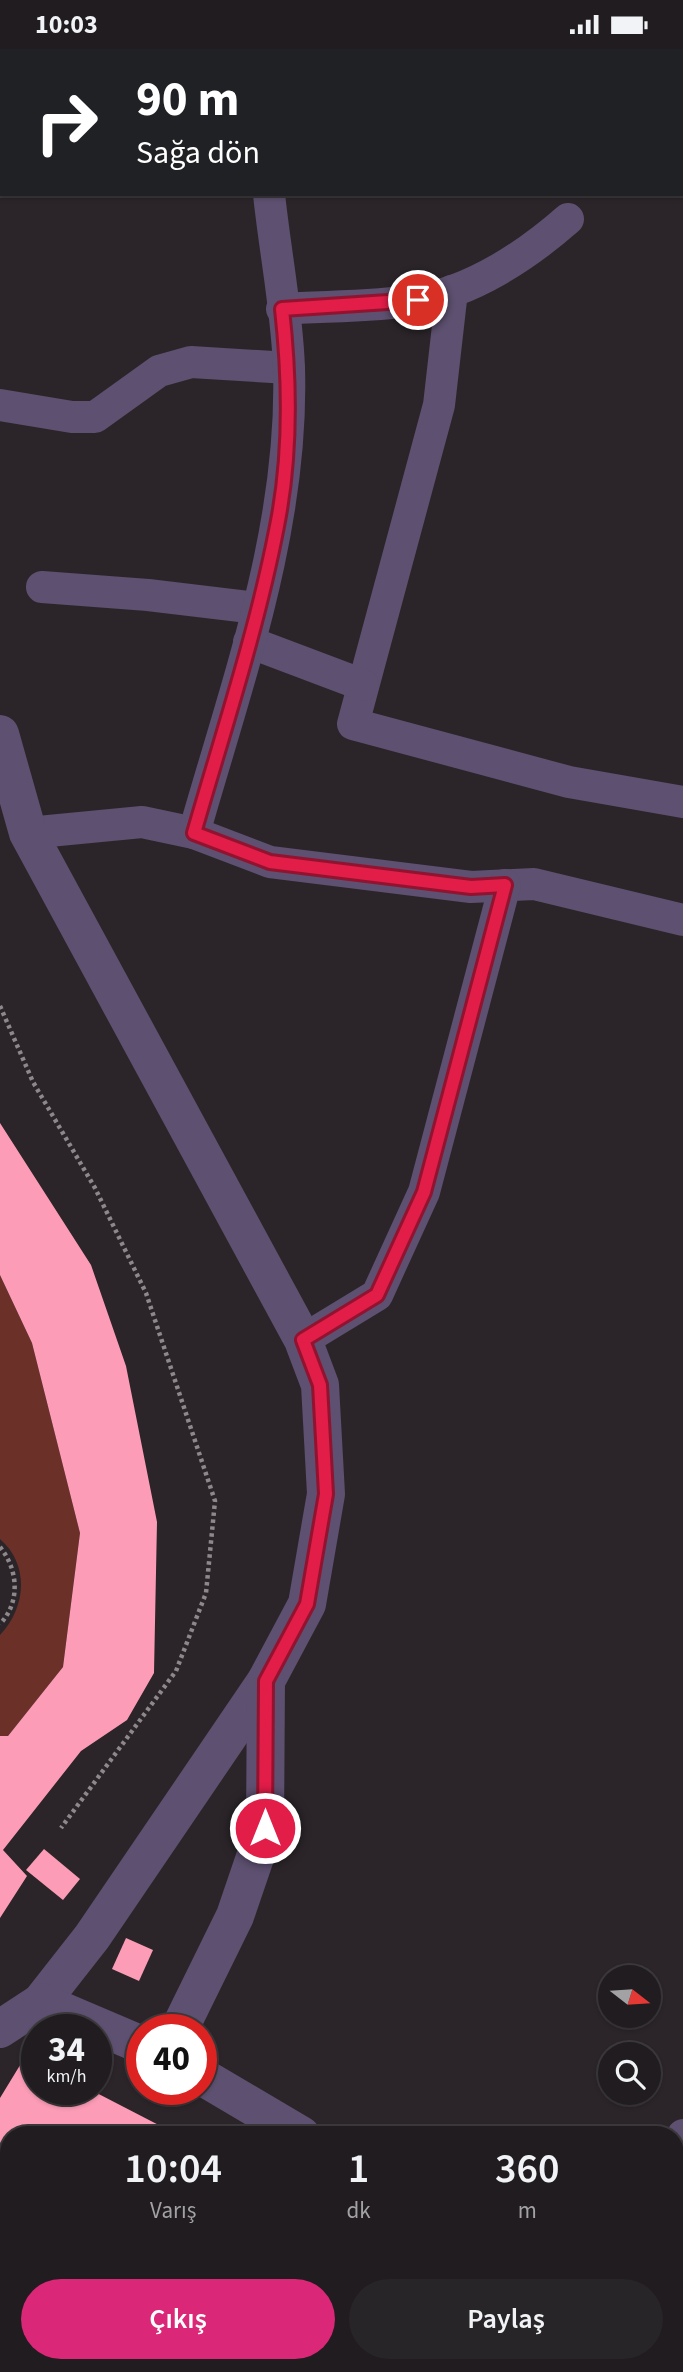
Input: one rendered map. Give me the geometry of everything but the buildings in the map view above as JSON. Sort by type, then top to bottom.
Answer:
[{"type":"street","points":[[194,833],[249,642],[278,524],[285,469],[289,368],[269,196]]},
{"type":"street","points":[[282,309],[418,300],[464,288],[545,239],[568,219]]},
{"type":"street","points":[[452,291],[439,405],[353,724],[569,782],[683,801]]},
{"type":"street","points":[[0,405],[72,417],[95,417],[159,371],[191,362],[289,368]]},
{"type":"street","points":[[42,587],[148,595],[257,608]]},
{"type":"street","points":[[249,642],[363,685]]},
{"type":"street","points":[[0,734],[28,833],[303,1340],[320,1385],[326,1494],[307,1604],[266,1681],[92,1937],[41,2003],[0,2029]]},
{"type":"street","points":[[28,833],[142,822],[194,833],[270,862],[471,887],[534,884],[683,920]]},
{"type":"street","points":[[303,1340],[377,1295],[424,1192],[505,885]]},
{"type":"street","points":[[187,2014],[235,1916],[265,1828],[266,1681]]},
{"type":"street","points":[[41,2003],[126,2038]]},
{"type":"street","points":[[217,2085],[286,2126]]},
{"type":"path","points":[[0,1006],[33,1082],[95,1188],[146,1293],[215,1501],[206,1593],[176,1671],[61,1828]]},
{"type":"path","points":[[0,1547],[12,1565],[15,1583],[13,1602],[0,1624]]},
{"type":"shaded area","points":[[0,1275],[32,1343],[80,1533],[63,1667],[8,1736],[0,1736],[0,1635],[15,1612],[21,1587],[16,1561],[10,1549],[0,1539]]},
{"type":"route","points":[[265,1828],[266,1681],[307,1604],[326,1494],[320,1385],[303,1340],[377,1295],[424,1192],[472,1020],[505,885],[471,887],[270,862],[194,833],[249,642],[278,524],[285,469],[289,368],[282,309],[418,300]]}]
